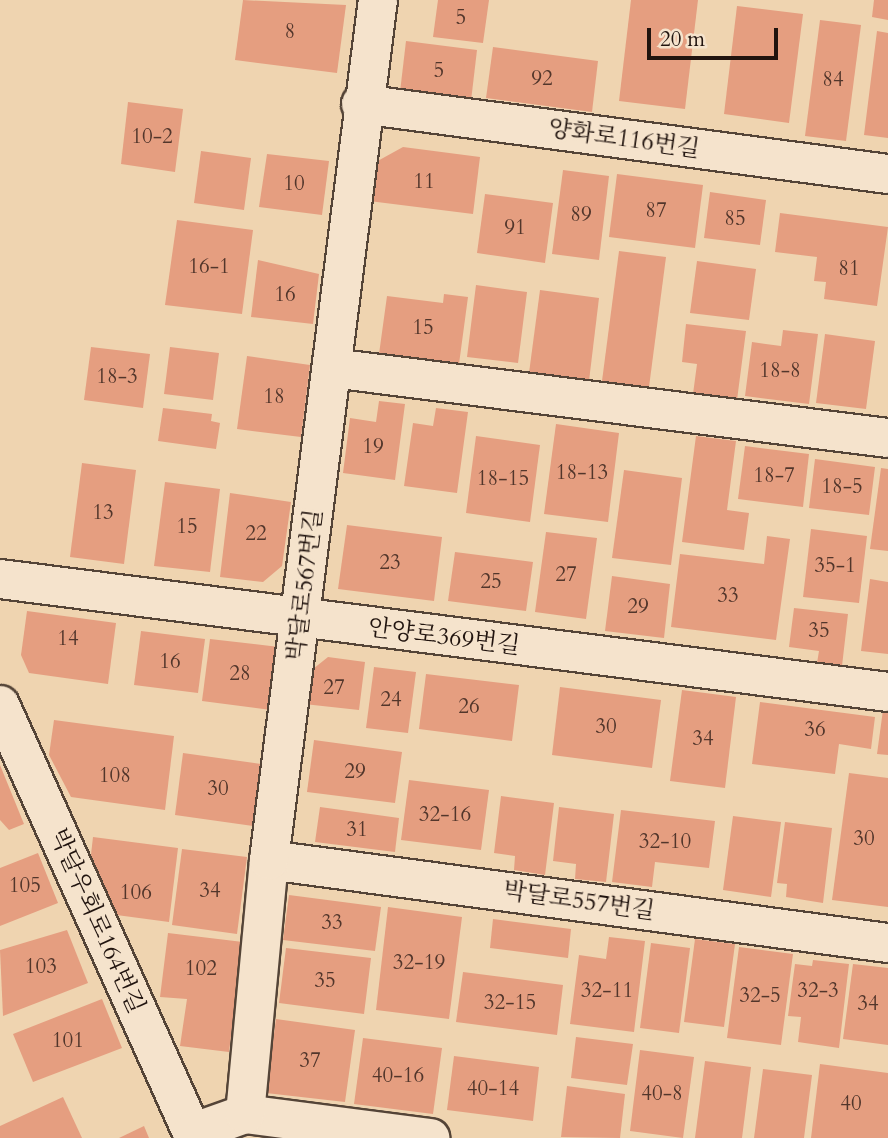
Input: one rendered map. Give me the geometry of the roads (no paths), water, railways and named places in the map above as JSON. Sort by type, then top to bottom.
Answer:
[{"type":"street","name":"박달로567번길","points":[[245,1114],[269,860],[332,368],[361,104],[378,0]]},
{"type":"street","name":"양화로116번길","points":[[361,104],[888,174]]},
{"type":"street","points":[[332,368],[888,438]]},
{"type":"street","name":"안양로369번길","points":[[0,579],[888,692]]},
{"type":"street","name":"박달우회로164번길","points":[[0,705],[193,1135]]},
{"type":"street","name":"박달로557번길","points":[[269,860],[888,943]]},
{"type":"street","points":[[193,1135],[245,1114],[430,1138]]}]
